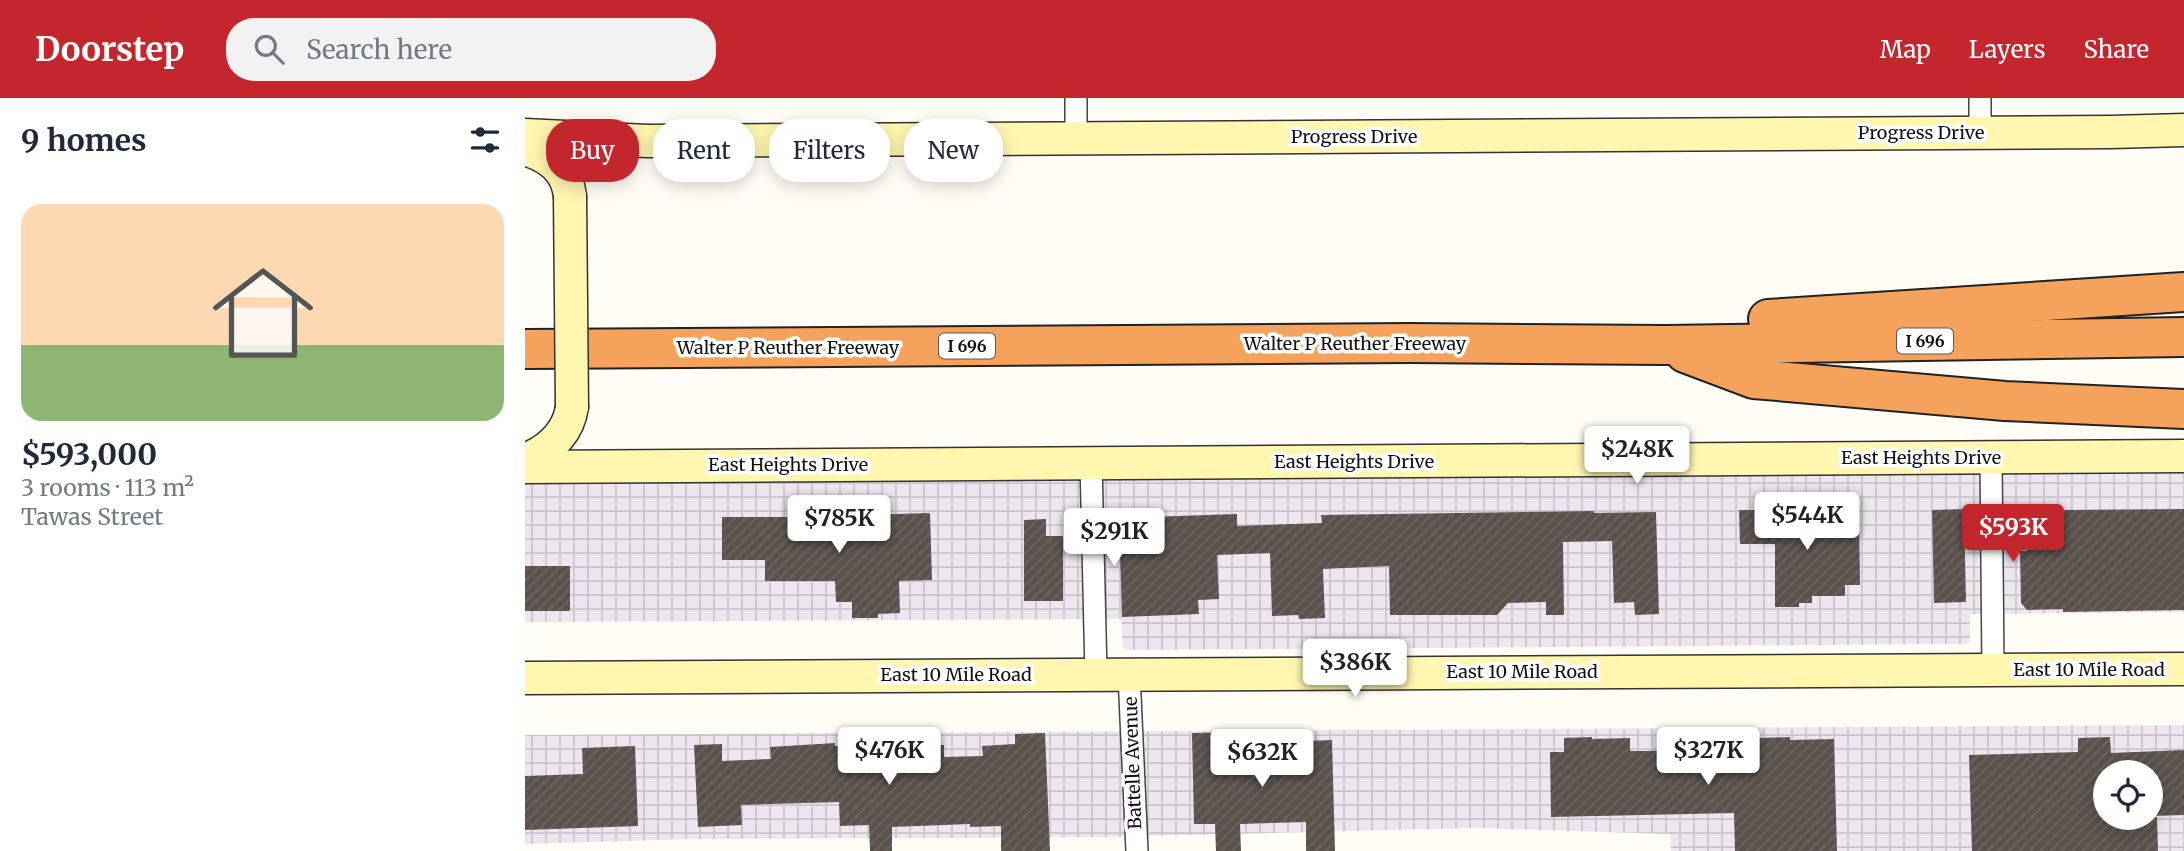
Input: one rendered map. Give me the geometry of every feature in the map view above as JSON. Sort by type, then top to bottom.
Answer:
[{"type":"highway","points":[[1410,343],[2184,292]]},
{"type":"highway","name":"Walter P Reuther Freeway","points":[[525,349],[1410,343],[1666,345],[2184,337]]},
{"type":"highway","points":[[1666,345],[1754,379],[2005,401],[2184,409]]},
{"type":"main road","name":"Progress Drive","points":[[525,135],[647,141],[2184,130]]},
{"type":"main road","points":[[525,149],[546,158],[556,166],[568,183],[572,407],[571,417],[559,438],[540,453],[525,460]]},
{"type":"main road","name":"East Heights Drive","points":[[525,467],[2184,456]]},
{"type":"main road","name":"East 10 Mile Road","points":[[525,678],[2184,669]]},
{"type":"street","points":[[1076,98],[1076,139]]},
{"type":"street","points":[[1980,98],[1980,133]]},
{"type":"street","points":[[1991,457],[1993,670]]},
{"type":"street","points":[[1091,463],[1096,674]]},
{"type":"street","name":"Battelle Avenue","points":[[1129,674],[1137,851]]},
{"type":"shaded area","points":[[2184,471],[2184,612],[1970,614],[1970,642],[1963,644],[1128,650],[1123,648],[1121,619],[525,622],[525,480],[1127,479]]},
{"type":"shaded area","points":[[2184,725],[2184,851],[1671,851],[1670,834],[1473,828],[1104,837],[695,839],[525,844],[525,735]]},
{"type":"building","points":[[1964,509],[1966,602],[1934,603],[1932,510]]},
{"type":"building","points":[[2184,509],[2184,610],[2063,612],[2063,609],[2027,610],[2021,603],[2020,551],[2027,551],[2027,547],[2063,547],[2062,510]]},
{"type":"building","points":[[1739,510],[1770,510],[1770,513],[1859,512],[1860,585],[1845,585],[1845,596],[1812,596],[1812,603],[1799,603],[1799,607],[1775,607],[1775,544],[1740,544]]},
{"type":"building","points":[[1656,512],[1659,614],[1635,615],[1634,602],[1614,603],[1612,541],[1563,542],[1564,615],[1546,615],[1546,602],[1508,603],[1497,615],[1390,615],[1389,566],[1323,569],[1325,618],[1272,616],[1270,553],[1217,555],[1219,599],[1198,600],[1199,614],[1122,617],[1119,518],[1237,514],[1237,526],[1322,523],[1321,515]]},
{"type":"building","points":[[930,513],[932,580],[899,581],[900,613],[878,614],[878,618],[852,618],[852,602],[836,602],[835,581],[765,581],[765,560],[722,560],[722,517],[809,517],[809,526],[864,524],[864,515]]},
{"type":"building","points":[[1046,519],[1046,536],[1063,536],[1063,601],[1024,601],[1024,520]]},
{"type":"building","points":[[525,566],[570,566],[570,611],[525,611]]},
{"type":"building","points":[[1257,732],[1258,761],[1307,759],[1306,741],[1332,740],[1335,851],[1306,851],[1306,822],[1240,824],[1241,851],[1216,851],[1215,824],[1194,824],[1192,733]]},
{"type":"building","points":[[1045,733],[1050,851],[1001,851],[1001,826],[970,827],[970,824],[892,827],[892,851],[870,851],[869,825],[840,826],[839,802],[741,805],[742,825],[698,827],[694,745],[722,744],[722,761],[771,759],[770,747],[835,743],[835,746],[901,743],[901,746],[944,745],[944,757],[983,756],[982,746],[1015,744],[1015,734]]},
{"type":"building","points":[[1790,737],[1790,740],[1834,739],[1837,851],[1735,851],[1734,813],[1551,817],[1550,752],[1564,752],[1564,738],[1630,738],[1630,751],[1704,749],[1703,740]]},
{"type":"building","points":[[2110,737],[2111,753],[2184,750],[2184,815],[2163,816],[2163,760],[2093,760],[2093,830],[2157,830],[2158,851],[1972,851],[1969,755],[2078,752],[2078,738]]},
{"type":"building","points":[[635,746],[638,826],[525,830],[525,776],[583,774],[582,748]]}]
